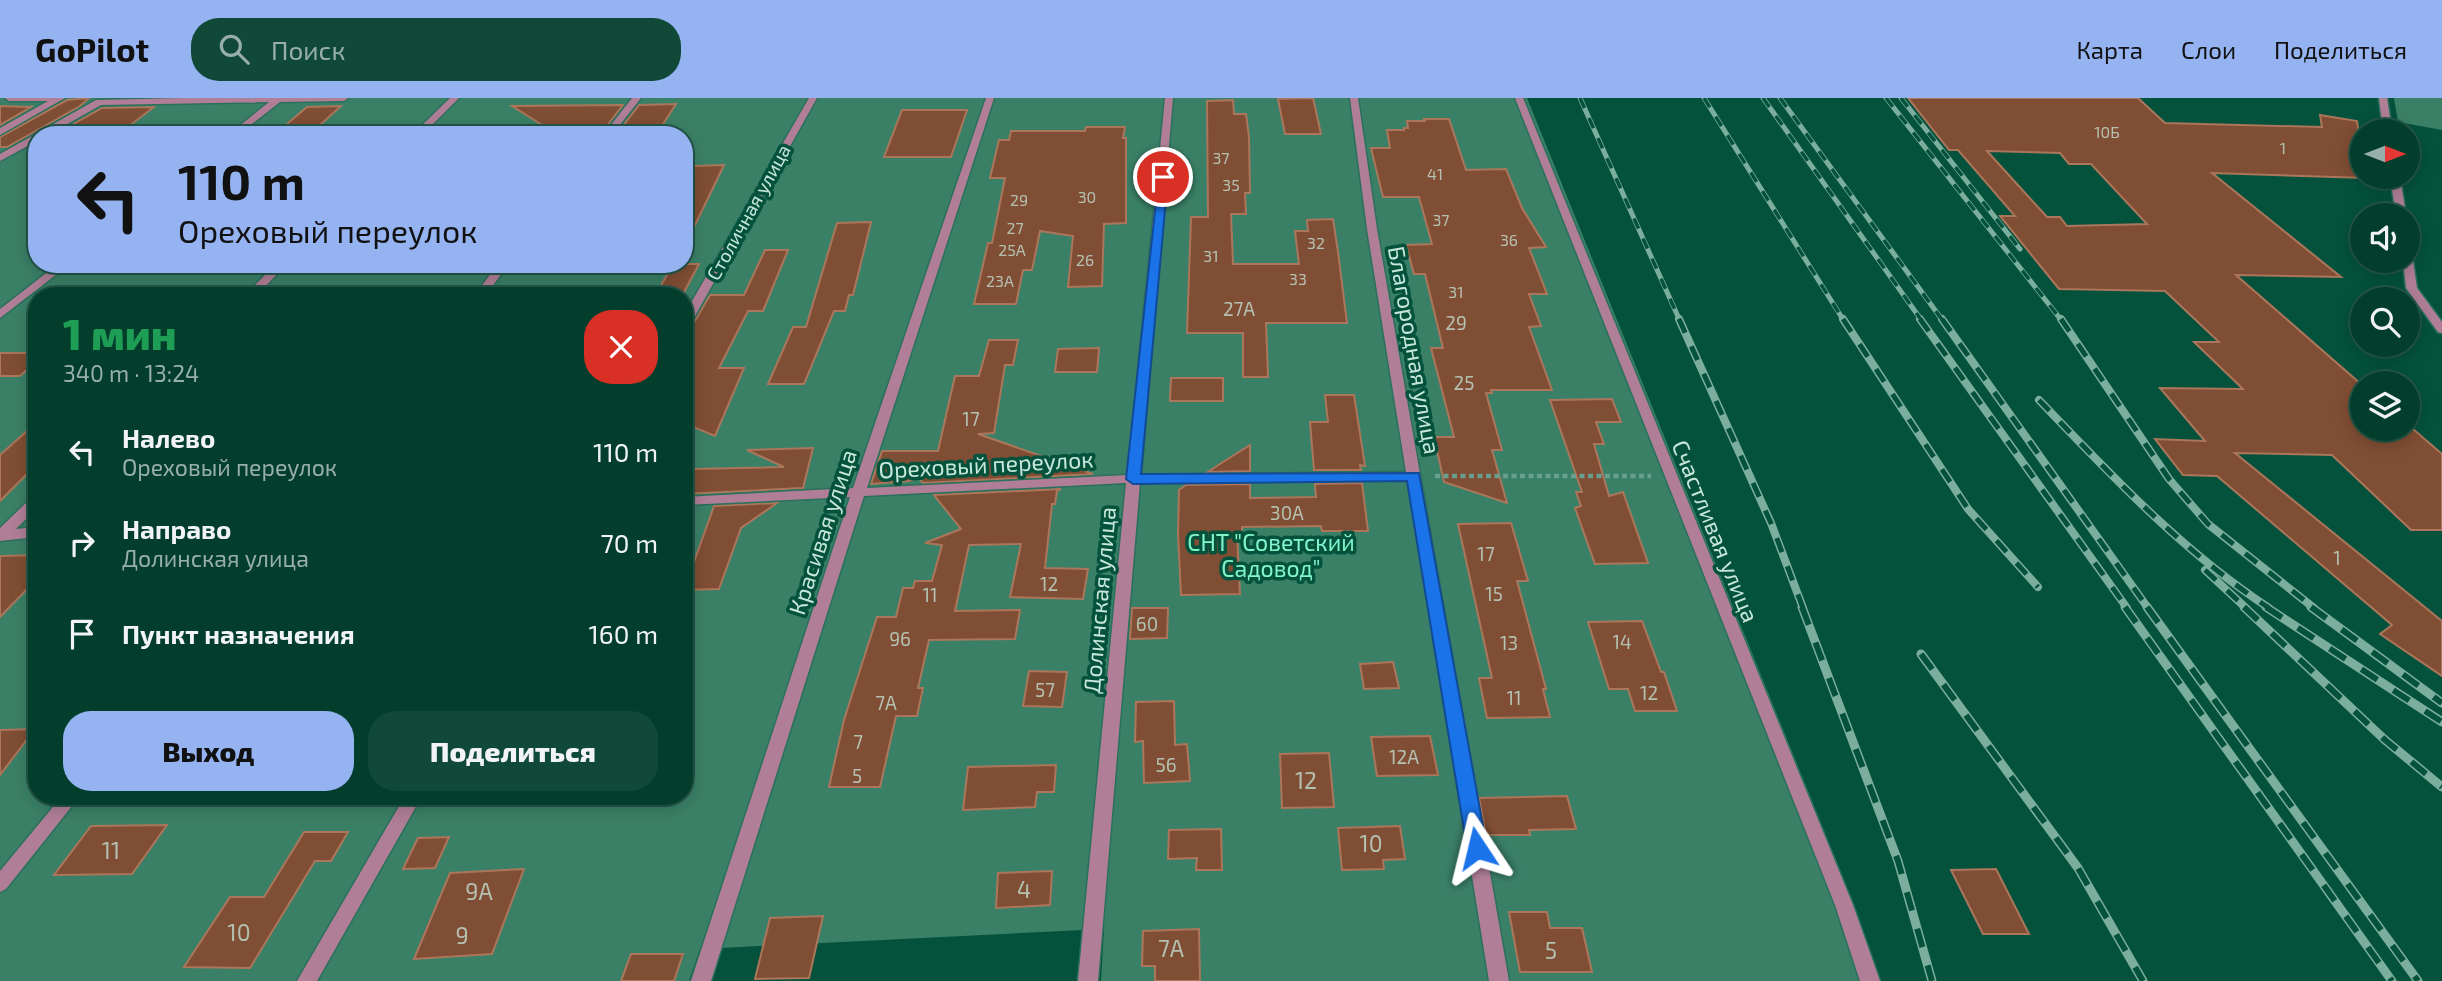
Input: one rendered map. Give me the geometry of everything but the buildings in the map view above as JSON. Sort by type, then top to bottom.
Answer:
[{"type":"street","points":[[9,98],[60,98]]},
{"type":"street","points":[[0,132],[60,98]]},
{"type":"street","points":[[57,126],[99,102],[344,98]]},
{"type":"street","points":[[425,126],[454,98]]},
{"type":"street","points":[[614,126],[636,98]]},
{"type":"street","name":"Столичная улица","points":[[693,309],[813,98]]},
{"type":"street","name":"Красивая улица","points":[[701,981],[858,494],[990,98]]},
{"type":"street","name":"Долинская улица","points":[[1088,981],[1133,479],[1152,309],[1169,98]]},
{"type":"street","name":"Благородная улица","points":[[1354,98],[1372,229],[1499,981]]},
{"type":"street","name":"Счастливая улица","points":[[1519,98],[1844,905],[1870,981]]},
{"type":"street","points":[[2383,98],[2386,119]]},
{"type":"street","points":[[244,126],[278,99]]},
{"type":"street","points":[[0,158],[28,142]]},
{"type":"street","points":[[36,287],[54,273]]},
{"type":"street","points":[[258,287],[273,273]]},
{"type":"street","points":[[486,287],[497,273]]},
{"type":"street","points":[[2410,273],[2412,288],[2442,330]]},
{"type":"street","points":[[0,315],[28,293]]},
{"type":"street","name":"Ореховый переулок","points":[[693,501],[1133,479],[1413,476]]},
{"type":"street","points":[[1,535],[28,509]]},
{"type":"street","points":[[1,535],[28,533]]},
{"type":"street","points":[[0,884],[65,805]]},
{"type":"street","points":[[307,981],[409,805]]},
{"type":"path","points":[[1413,476],[1669,476]]},
{"type":"green space","name":"СНТ \"Советский Садовод\"","points":[[0,98],[1527,98],[1853,902],[1866,981],[1101,981],[1104,929],[700,949],[689,981],[0,981]]},
{"type":"green space","points":[[2394,98],[2442,98],[2442,130],[2420,126],[2420,119],[2398,119]]},
{"type":"railway","points":[[1580,98],[1680,321]]},
{"type":"railway","points":[[1704,98],[1844,321]]},
{"type":"railway","points":[[1763,98],[1922,321]]},
{"type":"railway","points":[[1780,98],[1943,321]]},
{"type":"railway","points":[[1886,98],[2062,321]]},
{"type":"railway","points":[[1901,98],[2020,249]]},
{"type":"railway","points":[[1679,319],[1771,523],[1803,608]]},
{"type":"railway","points":[[1843,319],[1968,509],[2038,587]]},
{"type":"railway","points":[[1920,319],[2127,608]]},
{"type":"railway","points":[[1942,319],[2148,608]]},
{"type":"railway","points":[[2061,319],[2169,479],[2208,524],[2314,608]]},
{"type":"railway","points":[[2039,400],[2148,511],[2206,562],[2269,608]]},
{"type":"railway","points":[[2205,570],[2246,608]]},
{"type":"railway","points":[[1802,607],[1898,861],[1932,981]]},
{"type":"railway","points":[[2125,607],[2392,981]]},
{"type":"railway","points":[[2147,607],[2418,981]]},
{"type":"railway","points":[[2244,607],[2385,740],[2442,787]]},
{"type":"railway","points":[[2266,607],[2442,722]]},
{"type":"railway","points":[[2311,607],[2442,703]]},
{"type":"railway","points":[[1921,654],[2078,868],[2143,981]]},
{"type":"route","points":[[1163,177],[1152,309],[1133,479],[1413,476],[1477,848]]}]
